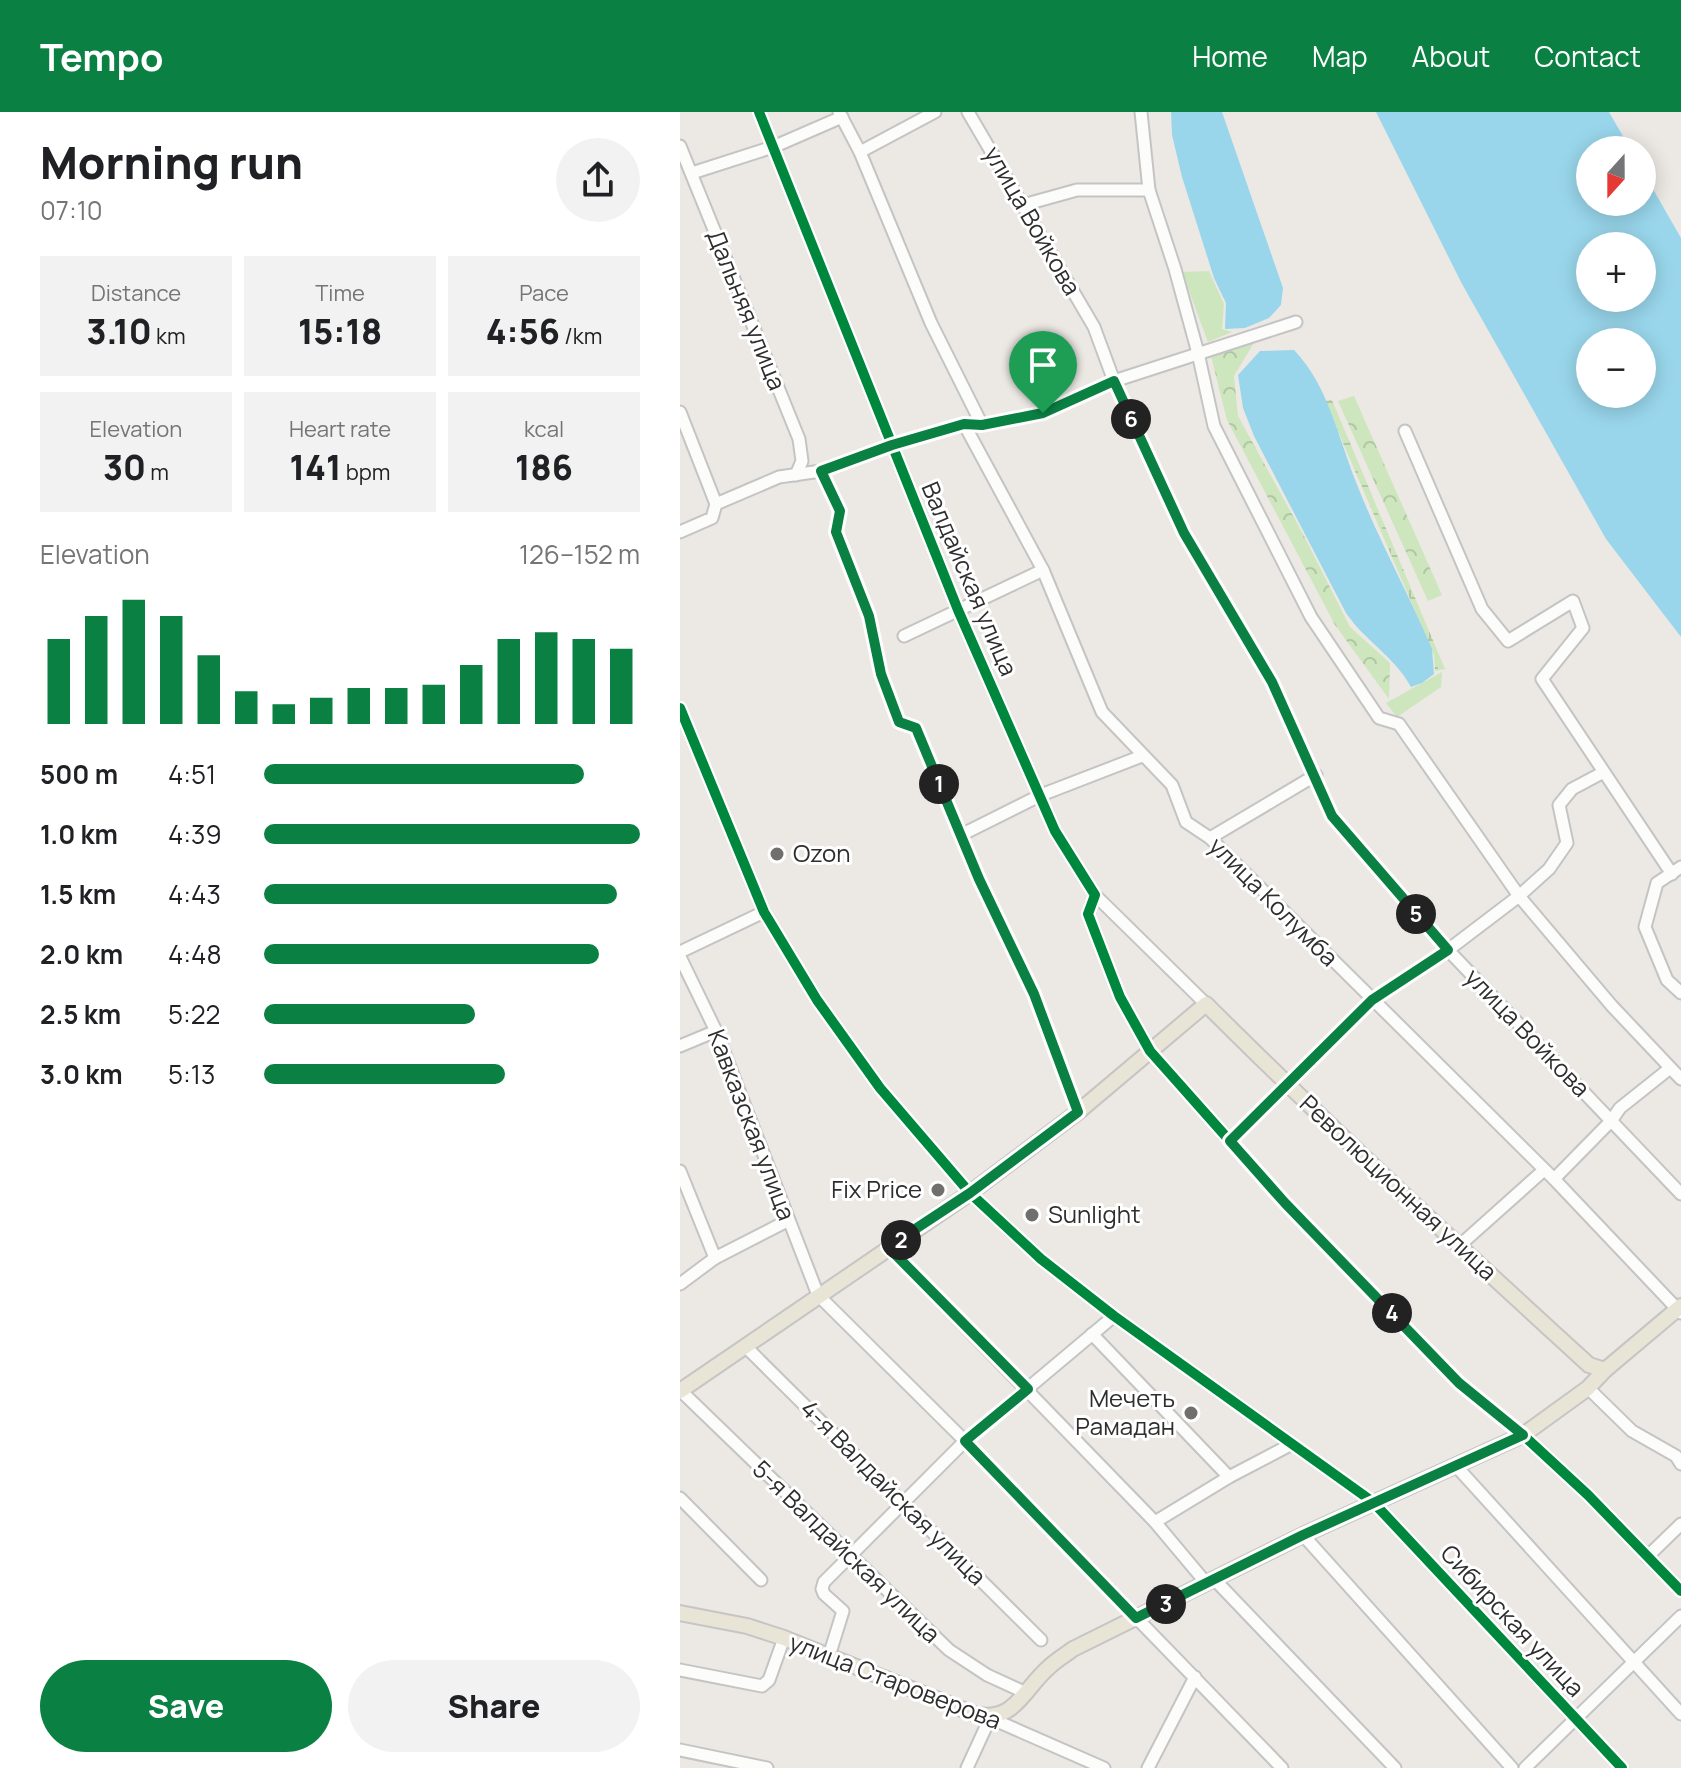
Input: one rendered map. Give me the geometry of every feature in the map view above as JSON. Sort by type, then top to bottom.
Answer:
[{"type":"main road","points":[[680,1391],[970,1193],[1078,1112],[1206,1004]]},
{"type":"main road","name":"Революционная улица","points":[[1206,1004],[1285,1083],[1459,1246],[1589,1365],[1605,1370]]},
{"type":"main road","points":[[990,1718],[1000,1715],[1026,1693],[1048,1668],[1073,1649],[1303,1535],[1523,1435],[1588,1388],[1605,1370],[1680,1310]]},
{"type":"main road","name":"улица Староверова","points":[[680,1613],[747,1626],[784,1638],[990,1718]]},
{"type":"street","name":"Валдайская улица","points":[[759,112],[958,610],[1055,831],[1095,895]]},
{"type":"street","points":[[860,152],[935,112]]},
{"type":"street","name":"улица Войкова","points":[[968,112],[1094,327],[1114,381],[1184,533],[1272,682],[1332,816],[1448,950],[1681,1194]]},
{"type":"street","points":[[1141,112],[1149,190],[1175,269],[1214,426],[1311,617],[1379,718],[1399,724],[1519,896],[1612,1006],[1681,1079]]},
{"type":"street","points":[[692,173],[773,147],[840,115],[860,152],[931,323],[982,425]]},
{"type":"street","name":"Дальняя улица","points":[[680,146],[799,439],[802,461],[796,475]]},
{"type":"street","points":[[1023,205],[1077,190],[1149,190]]},
{"type":"street","points":[[716,504],[779,477],[821,471],[892,445],[964,424],[982,425],[1043,413],[1114,381],[1296,322]]},
{"type":"street","points":[[680,412],[716,504],[712,518],[680,532]]},
{"type":"street","name":"улица Колумба","points":[[964,424],[1043,570],[1102,712],[1172,785],[1186,822],[1210,838],[1554,1179],[1680,1310]]},
{"type":"street","points":[[1405,431],[1482,609],[1508,641],[1573,601],[1583,628],[1542,679],[1602,773],[1677,870],[1657,883],[1645,927],[1667,980],[1681,993]]},
{"type":"street","points":[[821,471],[840,511],[836,532],[869,616],[881,674],[899,722],[916,728],[1034,994],[1078,1112]]},
{"type":"street","points":[[904,636],[1043,570]]},
{"type":"street","name":"Сибирская улица","points":[[680,708],[683,726],[764,912],[817,1000],[880,1088],[970,1193],[1041,1259],[1114,1316],[1373,1502],[1622,1768]]},
{"type":"street","points":[[961,835],[1041,795],[1142,756]]},
{"type":"street","points":[[1230,1141],[1285,1083],[1372,1000],[1448,950],[1549,869],[1567,843],[1559,805],[1572,789],[1602,773]]},
{"type":"street","points":[[1210,838],[1316,775]]},
{"type":"street","points":[[1095,895],[1088,914],[1120,997],[1150,1051],[1285,1203],[1459,1383],[1523,1435],[1588,1495],[1681,1591]]},
{"type":"street","name":"Революционная улица","points":[[1095,895],[1206,1004]]},
{"type":"street","points":[[680,955],[764,912]]},
{"type":"street","name":"Кавказская улица","points":[[680,955],[716,1031],[818,1295]]},
{"type":"street","points":[[680,1046],[716,1031]]},
{"type":"street","points":[[1554,1179],[1620,1108],[1669,1069]]},
{"type":"street","points":[[1459,1246],[1544,1170]]},
{"type":"street","points":[[680,1171],[715,1258]]},
{"type":"street","points":[[680,1284],[715,1258],[787,1221]]},
{"type":"street","points":[[888,1247],[1395,1768]]},
{"type":"street","points":[[818,1295],[965,1441],[1282,1768]]},
{"type":"street","points":[[829,1656],[843,1611],[824,1594],[824,1582],[965,1441],[1114,1316]]},
{"type":"street","points":[[1092,1334],[1229,1477]]},
{"type":"street","name":"4-я Валдайская улица","points":[[745,1346],[1041,1640]]},
{"type":"street","points":[[1588,1388],[1632,1431],[1676,1456],[1681,1464]]},
{"type":"street","name":"5-я Валдайская улица","points":[[680,1391],[956,1656],[1026,1693]]},
{"type":"street","points":[[1155,1522],[1229,1477],[1292,1444]]},
{"type":"street","points":[[1456,1466],[1681,1714]]},
{"type":"street","points":[[680,1498],[761,1580]]},
{"type":"street","points":[[1647,1557],[1681,1524]]},
{"type":"street","points":[[1303,1535],[1512,1768]]},
{"type":"street","points":[[1525,1768],[1681,1616]]},
{"type":"street","points":[[680,1670],[762,1686],[769,1680],[784,1638]]},
{"type":"street","points":[[1148,1768],[1195,1677]]},
{"type":"street","points":[[967,1768],[990,1718]]},
{"type":"street","name":"улица Староверова","points":[[990,1718],[1104,1768]]},
{"type":"street","points":[[680,1750],[767,1768]]},
{"type":"green space","points":[[1209,271],[1224,304],[1222,329],[1232,332],[1208,342],[1182,272]]},
{"type":"green space","points":[[1255,341],[1234,376],[1238,416],[1350,627],[1390,663],[1389,699],[1335,625],[1227,420],[1211,356]]},
{"type":"green space","points":[[1354,396],[1442,595],[1428,601],[1338,401]]},
{"type":"green space","points":[[1332,400],[1445,669],[1435,671],[1434,655],[1325,401]]},
{"type":"green space","points":[[1442,672],[1441,687],[1397,717],[1386,703]]},
{"type":"water","points":[[1171,112],[1222,112],[1283,288],[1281,305],[1269,318],[1245,328],[1225,329],[1226,303],[1214,278],[1182,177],[1172,135]]},
{"type":"water","points":[[1376,112],[1609,112],[1623,136],[1576,136],[1576,216],[1656,216],[1656,194],[1681,238],[1681,637],[1606,539],[1462,284]]},
{"type":"water","points":[[1294,350],[1324,395],[1365,503],[1432,649],[1434,674],[1422,683],[1411,687],[1397,667],[1346,613],[1254,436],[1243,408],[1238,375],[1260,351]]},
{"type":"cycle path","points":[[759,112],[958,610],[1055,831],[1095,895],[1088,914],[1120,997],[1150,1051],[1285,1203],[1459,1383],[1523,1435],[1588,1495],[1681,1591]]},
{"type":"cycle path","points":[[680,708],[764,912],[817,1000],[880,1088],[970,1193],[1041,1259],[1114,1316],[1373,1502],[1622,1768]]},
{"type":"place","name":"Ozon","points":[[777,854]]},
{"type":"place","name":"Fix Price","points":[[938,1190]]},
{"type":"place","name":"Sunlight","points":[[1032,1215]]},
{"type":"place","name":"Мечеть Рамадан","points":[[1191,1413]]},
{"type":"route","points":[[1114,381],[1184,533],[1272,682],[1332,816],[1448,950],[1372,1000],[1285,1083],[1230,1141],[1285,1203],[1459,1383],[1523,1435],[1303,1535],[1136,1618],[965,1441],[1028,1389],[888,1247],[970,1193],[1078,1112],[1034,994],[979,879],[916,728],[899,722],[881,674],[869,616],[836,532],[840,511],[821,471],[892,445],[964,424],[982,425],[1043,413],[1114,381]]}]
